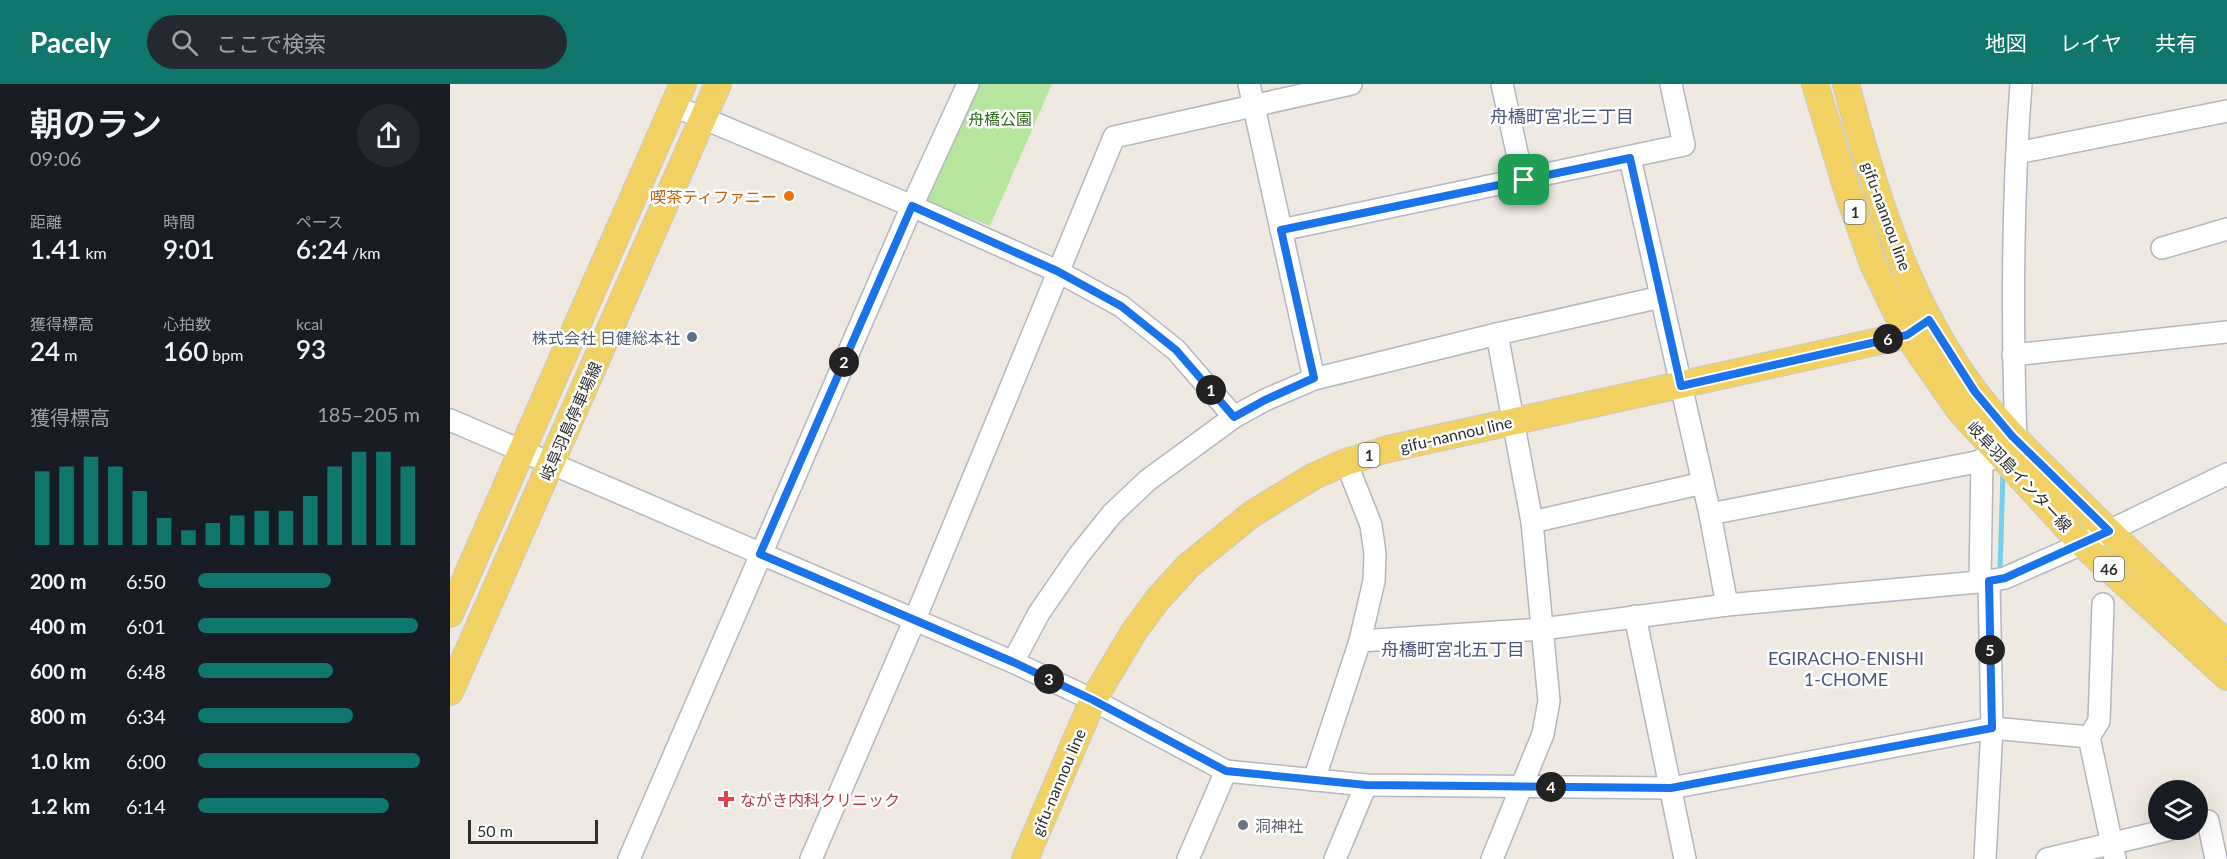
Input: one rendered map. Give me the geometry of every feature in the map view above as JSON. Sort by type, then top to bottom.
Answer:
[{"type":"main road","name":"岐阜羽島停車場線","points":[[450,692],[718,84]]},
{"type":"main road","name":"gifu-nannou line","points":[[1815,84],[1848,193],[1874,264],[1907,335]]},
{"type":"main road","name":"gifu-nannou line","points":[[1025,859],[1093,700],[1135,630],[1158,599],[1188,566],[1252,514],[1314,476],[1346,462],[1388,449],[1907,335],[1929,320],[1894,243],[1874,185],[1846,84]]},
{"type":"main road","name":"岐阜羽島停車場線","points":[[450,614],[679,95]]},
{"type":"main road","name":"岐阜羽島インター線","points":[[1929,320],[1967,402]]},
{"type":"main road","name":"岐阜羽島インター線","points":[[1907,335],[1967,402],[2002,449],[2082,544],[2227,677]]},
{"type":"main road","name":"岐阜羽島インター線","points":[[2002,449],[2109,531],[2227,644]]},
{"type":"street","points":[[629,859],[912,206],[968,84]]},
{"type":"street","points":[[1248,84],[1314,378]]},
{"type":"street","points":[[811,859],[915,619],[1114,137],[1351,84]]},
{"type":"street","points":[[1502,84],[1524,180]]},
{"type":"street","points":[[1281,230],[1684,145],[1671,84]]},
{"type":"street","points":[[1985,859],[1992,728],[1992,580],[2002,449],[2013,355],[2017,153],[2021,84]]},
{"type":"street","points":[[679,95],[705,117],[1057,271],[1121,306],[1176,350],[1234,417]]},
{"type":"street","points":[[2017,153],[2227,111]]},
{"type":"street","points":[[1630,158],[1710,514],[1727,605]]},
{"type":"street","points":[[2162,248],[2227,230]]},
{"type":"street","points":[[1013,662],[1039,613],[1079,555],[1113,514],[1148,480],[1234,417],[1314,378],[1661,297]]},
{"type":"street","points":[[2013,355],[2227,332]]},
{"type":"street","points":[[1492,859],[1543,734],[1549,701],[1532,522],[1497,334]]},
{"type":"street","points":[[450,420],[1013,662],[1093,700],[1226,771],[1366,785],[1671,788],[1992,728],[2089,737]]},
{"type":"street","points":[[1710,514],[2002,449]]},
{"type":"street","points":[[1314,780],[1360,641],[1374,581],[1375,554],[1371,525],[1346,462]]},
{"type":"street","points":[[1360,641],[1542,629],[1727,605],[1992,580],[2082,544],[2227,474]]},
{"type":"street","points":[[1532,522],[1703,483]]},
{"type":"street","points":[[2103,603],[2099,721],[2089,737],[2113,851]]},
{"type":"street","points":[[1635,616],[1685,859]]},
{"type":"street","points":[[1188,859],[1226,771]]},
{"type":"street","points":[[1335,859],[1366,785]]},
{"type":"street","points":[[2211,820],[2216,859]]},
{"type":"street","points":[[2047,859],[2113,851],[2148,838]]},
{"type":"green space","name":"舟橋公園","points":[[977,84],[1052,84],[990,226],[927,201]]},
{"type":"waterway","points":[[2000,573],[2003,471]]},
{"type":"place","name":"喫茶ティファニー","points":[[789,196]]},
{"type":"place","name":"株式会社 日健総本社","points":[[692,337]]},
{"type":"place","name":"ながき内科クリニック","points":[[726,799]]},
{"type":"place","name":"洞神社","points":[[1243,825]]},
{"type":"district","name":"舟橋町宮北三丁目","points":[[1562,116]]},
{"type":"district","name":"舟橋町宮北五丁目","points":[[1453,649]]},
{"type":"district","name":"EGIRACHO-ENISHI 1-CHOME","points":[[1846,668]]},
{"type":"route","points":[[1630,158],[1681,386],[1907,335],[1929,320],[1975,392],[2012,436],[2109,531],[2005,578],[1989,581],[1992,728],[1671,788],[1366,785],[1226,771],[1093,700],[1013,662],[760,554],[912,206],[1057,271],[1121,306],[1176,350],[1234,417],[1314,378],[1281,230],[1524,180],[1630,158]]}]
